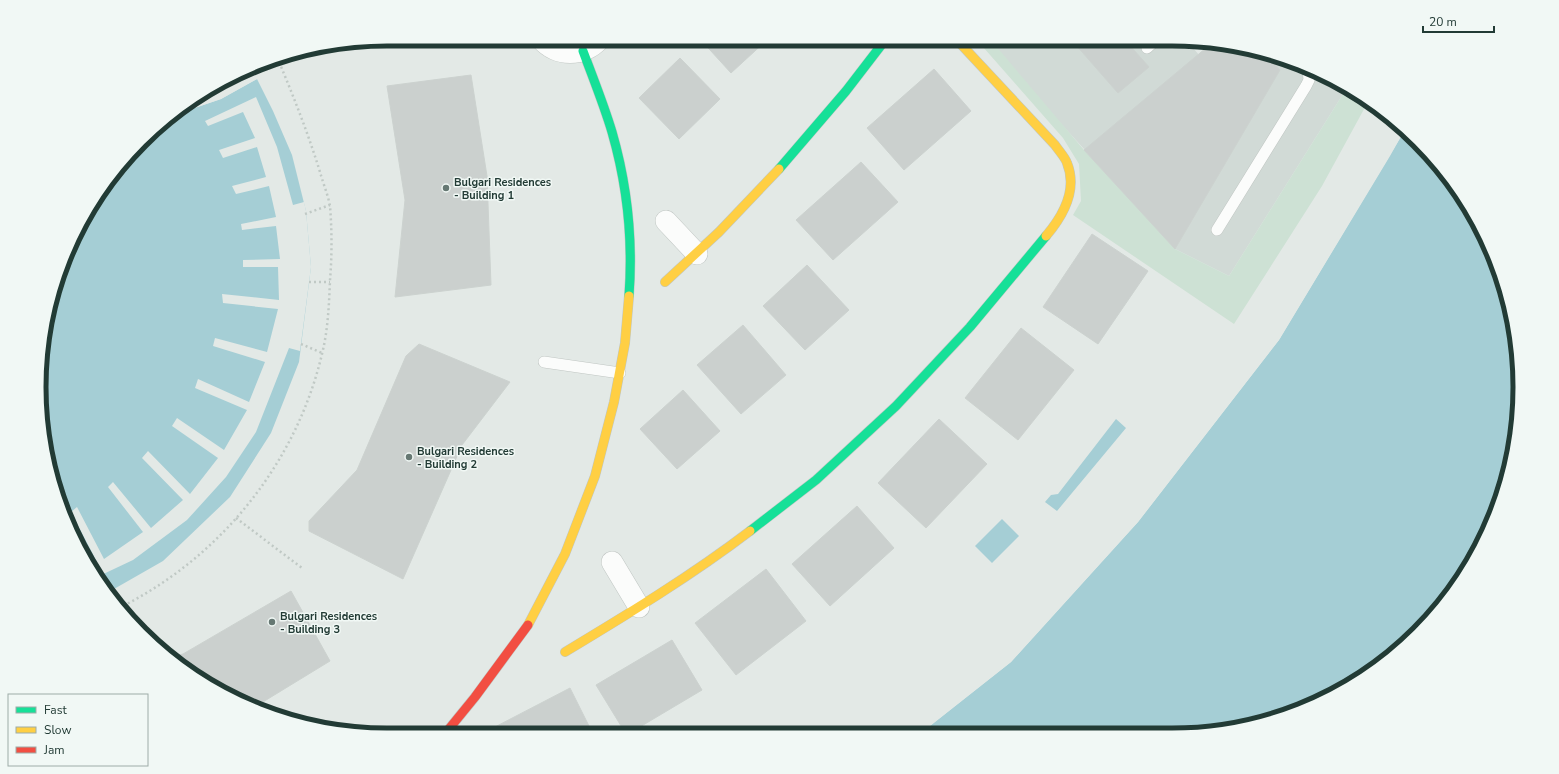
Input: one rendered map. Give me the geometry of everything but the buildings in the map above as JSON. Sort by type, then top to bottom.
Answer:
[{"type":"street","points":[[548,46],[559,51],[571,53],[583,51],[592,46]]},
{"type":"street","points":[[664,282],[721,231],[780,168],[827,114],[880,46]]},
{"type":"street","points":[[565,652],[639,607],[730,546],[816,480],[896,406],[970,327],[1056,224],[1067,205],[1071,184],[1067,163],[1055,145],[963,46]]},
{"type":"street","points":[[450,728],[475,697],[526,628],[565,554],[595,476],[620,373],[625,343],[629,290],[629,237],[624,192],[612,132],[583,51]]},
{"type":"street","points":[[666,221],[697,254]]},
{"type":"street","points":[[612,562],[639,607]]},
{"type":"lane","points":[[1217,230],[1306,86],[1309,80],[1309,75]]},
{"type":"lane","points":[[544,362],[620,373]]},
{"type":"path","points":[[125,605],[142,597],[176,575],[206,549],[236,518],[259,491],[280,460],[298,426],[312,390],[322,353],[329,304],[332,254],[330,205],[296,101],[280,63]]},
{"type":"path","points":[[305,214],[330,205]]},
{"type":"path","points":[[309,282],[330,282]]},
{"type":"path","points":[[301,344],[322,353]]},
{"type":"path","points":[[236,518],[302,568]]},
{"type":"shaded area","points":[[990,46],[1192,47],[1200,56],[1208,48],[1217,49],[1282,64],[1323,81],[1341,91],[1343,94],[1229,276],[1175,249]]},
{"type":"green space","points":[[982,46],[996,46],[1084,150],[1175,249],[1229,276],[1343,94],[1341,91],[1366,106],[1322,186],[1234,324],[1073,215],[1081,201],[1079,164],[1063,138]]},
{"type":"water","points":[[257,79],[292,155],[306,211],[311,267],[299,362],[271,433],[230,497],[163,561],[112,590],[81,538],[64,497],[53,454],[49,432],[46,387],[49,342],[53,320],[64,277],[81,236],[116,179],[146,146],[179,116],[187,111],[221,99]]},
{"type":"water","points":[[1402,135],[1443,179],[1478,236],[1495,277],[1501,299],[1510,342],[1512,365],[1513,387],[1510,432],[1495,497],[1478,538],[1467,558],[1443,595],[1428,612],[1380,658],[1323,693],[1282,710],[1239,721],[1217,725],[1172,728],[927,728],[1011,662],[1138,522],[1279,340]]},
{"type":"water","points":[[1116,419],[1126,428],[1057,511],[1045,502],[1051,495],[1058,494]]},
{"type":"water","points":[[1002,519],[1019,536],[992,563],[975,546]]},
{"type":"pier","points":[[256,77],[257,79],[221,99],[187,111],[195,105],[220,97]]},
{"type":"pier","points":[[256,97],[277,147],[293,205],[304,202],[311,267],[300,351],[289,348],[256,432],[226,477],[187,520],[133,560],[102,575],[71,512],[77,507],[104,559],[143,532],[108,487],[113,482],[151,528],[183,500],[142,458],[148,451],[190,494],[218,458],[172,426],[177,418],[224,450],[247,410],[195,388],[198,379],[249,402],[265,362],[213,346],[215,338],[267,352],[278,309],[223,303],[222,294],[279,300],[278,267],[243,267],[243,260],[280,259],[276,226],[242,230],[241,224],[276,217],[269,186],[236,194],[232,186],[266,177],[257,147],[223,158],[219,150],[255,138],[243,112],[208,126],[205,121]]},
{"type":"pier","points":[[1400,134],[1402,135],[1390,156],[1279,340],[1138,522],[1011,662],[927,728],[925,728],[1010,661],[1137,521],[1277,339]]},
{"type":"traffic: fast","points":[[779,169],[846,91],[881,46]]},
{"type":"traffic: fast","points":[[583,51],[609,122],[622,172],[628,213],[630,255],[629,296]]},
{"type":"traffic: fast","points":[[750,531],[816,480],[896,406],[970,327],[1046,236]]},
{"type":"traffic: slow","points":[[963,46],[1055,145],[1066,161],[1070,173],[1070,193],[1058,220],[1046,236]]},
{"type":"traffic: slow","points":[[665,282],[719,232],[779,169]]},
{"type":"traffic: slow","points":[[528,625],[565,554],[595,476],[614,402],[625,343],[629,296]]},
{"type":"traffic: slow","points":[[565,652],[682,579],[728,548],[750,531]]},
{"type":"traffic: jam","points":[[450,728],[475,697],[528,625]]},
{"type":"place","name":"Bulgari Residences - Building 1","points":[[446,188]]},
{"type":"place","name":"Bulgari Residences - Building 2","points":[[409,457]]},
{"type":"place","name":"Bulgari Residences - Building 3","points":[[272,622]]}]
